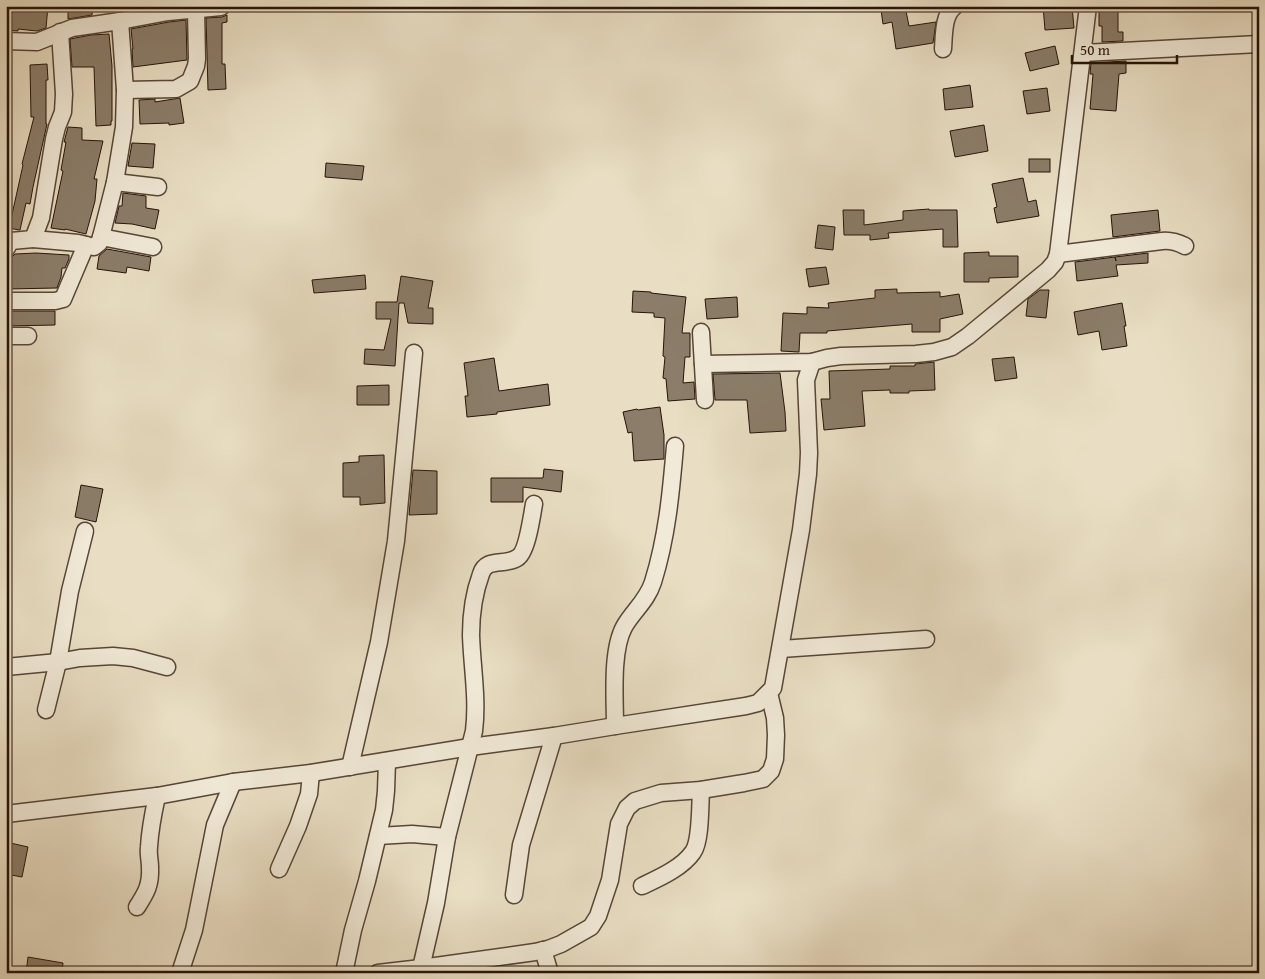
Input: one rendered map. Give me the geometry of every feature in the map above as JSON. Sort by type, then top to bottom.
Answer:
[{"type":"street","points":[[943,49],[947,14],[955,6]]},
{"type":"street","points":[[703,364],[812,362],[841,356],[934,352],[952,347],[968,336],[1048,270],[1055,262],[1058,254],[1088,6]]},
{"type":"street","points":[[6,41],[36,42],[72,28],[120,20],[163,9],[196,10],[221,7]]},
{"type":"street","points":[[125,90],[176,88],[190,81],[197,59],[196,10]]},
{"type":"street","points":[[6,249],[11,241],[33,239],[78,243],[94,247],[99,243],[115,182],[124,128],[125,90],[120,20]]},
{"type":"street","points":[[33,239],[41,218],[54,139],[63,112],[64,94],[60,32]]},
{"type":"street","points":[[1083,53],[1259,44]]},
{"type":"street","points":[[115,182],[158,187]]},
{"type":"street","points":[[101,237],[153,247]]},
{"type":"street","points":[[1058,254],[1171,240],[1185,246]]},
{"type":"street","points":[[6,301],[55,301],[63,299],[86,245]]},
{"type":"street","points":[[701,332],[705,400]]},
{"type":"street","points":[[6,336],[28,336]]},
{"type":"street","points":[[350,767],[379,642],[396,541],[414,353]]},
{"type":"street","points":[[6,814],[157,796],[233,782],[311,774],[470,747],[554,736],[758,703],[773,688],[801,530],[809,454],[806,380],[812,362]]},
{"type":"street","points":[[615,726],[616,663],[619,642],[624,628],[642,604],[652,585],[662,552],[676,446]]},
{"type":"street","points":[[421,968],[436,903],[447,837],[474,731],[476,713],[471,634],[472,616],[481,572],[485,566],[491,563],[517,558],[522,553],[534,504]]},
{"type":"street","points":[[46,710],[58,662],[70,591],[85,531]]},
{"type":"street","points":[[781,649],[926,639]]},
{"type":"street","points":[[6,667],[88,657],[114,656],[133,658],[167,667]]},
{"type":"street","points":[[378,973],[421,968],[498,965],[561,944],[591,927],[598,916],[610,880],[619,824],[627,808],[635,801],[661,793],[701,790],[763,779],[770,771],[775,759],[776,735],[775,718],[769,693]]},
{"type":"street","points":[[514,895],[521,845],[554,736]]},
{"type":"street","points":[[344,973],[353,930],[378,836],[386,792],[387,761]]},
{"type":"street","points":[[279,868],[298,826],[309,794],[311,774]]},
{"type":"street","points":[[180,973],[194,930],[214,825],[233,782]]},
{"type":"street","points":[[642,886],[679,866],[694,851],[700,827],[701,790]]},
{"type":"street","points":[[137,908],[146,894],[150,883],[148,852],[150,827],[157,796]]},
{"type":"street","points":[[378,836],[412,834],[447,837]]},
{"type":"street","points":[[543,950],[551,973]]},
{"type":"building","points":[[6,6],[48,6],[46,28],[37,31],[6,30]]},
{"type":"building","points":[[68,6],[93,6],[92,15],[68,19]]},
{"type":"building","points":[[905,6],[909,26],[936,22],[933,43],[896,49],[892,22],[883,24],[881,10]]},
{"type":"building","points":[[1043,6],[1072,6],[1074,28],[1045,30]]},
{"type":"building","points":[[1099,6],[1118,6],[1118,32],[1123,32],[1123,41],[1102,42],[1102,26],[1099,26]]},
{"type":"building","points":[[227,15],[227,22],[222,23],[222,64],[225,64],[226,89],[208,90],[206,18]]},
{"type":"building","points":[[186,20],[187,60],[133,67],[131,29]]},
{"type":"building","points":[[109,34],[112,66],[112,121],[111,125],[96,126],[94,67],[72,67],[70,39]]},
{"type":"building","points":[[1055,46],[1059,64],[1030,71],[1025,53]]},
{"type":"building","points":[[1126,61],[1126,73],[1119,74],[1116,111],[1090,109],[1093,74],[1090,74],[1091,63]]},
{"type":"building","points":[[47,64],[47,124],[30,204],[26,203],[20,230],[9,228],[34,117],[31,117],[30,65]]},
{"type":"building","points":[[970,85],[973,107],[945,110],[943,89]]},
{"type":"building","points":[[1047,88],[1050,111],[1027,114],[1023,91]]},
{"type":"building","points":[[180,98],[184,123],[169,125],[169,123],[140,124],[139,100],[155,99],[155,102]]},
{"type":"building","points":[[984,125],[988,151],[955,157],[950,131]]},
{"type":"building","points":[[68,127],[82,128],[82,140],[103,141],[94,179],[97,179],[95,201],[86,234],[51,228],[63,171],[61,170],[66,142],[64,142]]},
{"type":"building","points":[[132,143],[155,144],[153,168],[128,166]]},
{"type":"building","points":[[1029,159],[1050,159],[1050,172],[1029,172]]},
{"type":"building","points":[[326,163],[364,166],[362,180],[325,177]]},
{"type":"building","points":[[1023,178],[1028,202],[1036,200],[1039,216],[997,223],[994,208],[997,207],[992,184]]},
{"type":"building","points":[[123,193],[146,196],[146,208],[159,210],[155,229],[132,224],[115,223],[119,206],[122,206]]},
{"type":"building","points":[[929,209],[957,210],[958,247],[943,247],[943,229],[888,233],[889,238],[870,240],[870,235],[844,235],[843,210],[864,210],[864,225],[903,220],[903,211]]},
{"type":"building","points":[[1158,210],[1160,231],[1113,237],[1111,215]]},
{"type":"building","points":[[818,225],[835,227],[833,250],[815,248]]},
{"type":"building","points":[[107,249],[151,257],[149,271],[127,267],[126,273],[97,269],[99,256]]},
{"type":"building","points":[[989,252],[989,256],[1018,256],[1018,277],[989,278],[989,282],[964,282],[964,253]]},
{"type":"building","points":[[1148,253],[1148,263],[1116,265],[1118,276],[1077,281],[1075,262]]},
{"type":"building","points":[[15,254],[69,255],[65,268],[62,268],[57,288],[6,289],[6,274],[10,274],[11,258]]},
{"type":"building","points":[[826,267],[829,284],[809,287],[806,269]]},
{"type":"building","points":[[365,275],[366,289],[314,293],[312,280]]},
{"type":"building","points":[[401,276],[433,281],[428,308],[433,308],[433,324],[408,323],[404,303],[399,303],[395,366],[364,364],[365,349],[384,350],[391,319],[376,319],[376,302],[397,302]]},
{"type":"building","points":[[897,289],[897,293],[940,292],[940,297],[959,294],[963,314],[940,319],[940,332],[912,332],[912,324],[827,331],[827,333],[800,333],[799,352],[781,351],[783,313],[807,314],[807,307],[829,308],[828,303],[875,298],[875,290]]},
{"type":"building","points":[[1040,290],[1049,290],[1046,318],[1026,316],[1028,299]]},
{"type":"building","points":[[633,291],[686,297],[682,333],[690,333],[690,357],[685,357],[683,383],[694,382],[695,399],[668,401],[666,379],[663,378],[665,318],[654,317],[654,313],[632,312]]},
{"type":"building","points":[[737,297],[738,317],[707,319],[705,299]]},
{"type":"building","points":[[1122,303],[1127,346],[1102,350],[1099,331],[1078,335],[1074,312]]},
{"type":"building","points":[[6,311],[55,311],[55,325],[6,326]]},
{"type":"building","points":[[1014,357],[1017,378],[995,381],[992,359]]},
{"type":"building","points":[[494,358],[499,391],[548,384],[550,405],[467,417],[465,396],[468,396],[464,363]]},
{"type":"building","points":[[934,362],[935,390],[909,391],[909,393],[890,393],[890,390],[862,391],[865,426],[824,430],[821,399],[830,399],[829,371],[890,369],[890,366],[915,366],[915,364]]},
{"type":"building","points":[[780,373],[786,431],[750,433],[747,400],[715,400],[713,374]]},
{"type":"building","points":[[389,385],[389,405],[357,405],[357,386]]},
{"type":"building","points":[[660,407],[664,435],[664,459],[634,461],[632,432],[628,433],[623,412]]},
{"type":"building","points":[[384,455],[385,503],[360,505],[360,497],[343,497],[343,463],[359,462],[359,456]]},
{"type":"building","points":[[544,469],[563,471],[561,492],[523,487],[523,502],[491,502],[491,478],[543,478]]},
{"type":"building","points":[[413,470],[437,471],[437,514],[409,515]]},
{"type":"building","points":[[81,485],[103,489],[96,522],[75,517]]},
{"type":"building","points":[[6,842],[28,847],[22,877],[6,874]]},
{"type":"building","points":[[28,957],[63,963],[62,973],[26,973]]}]
